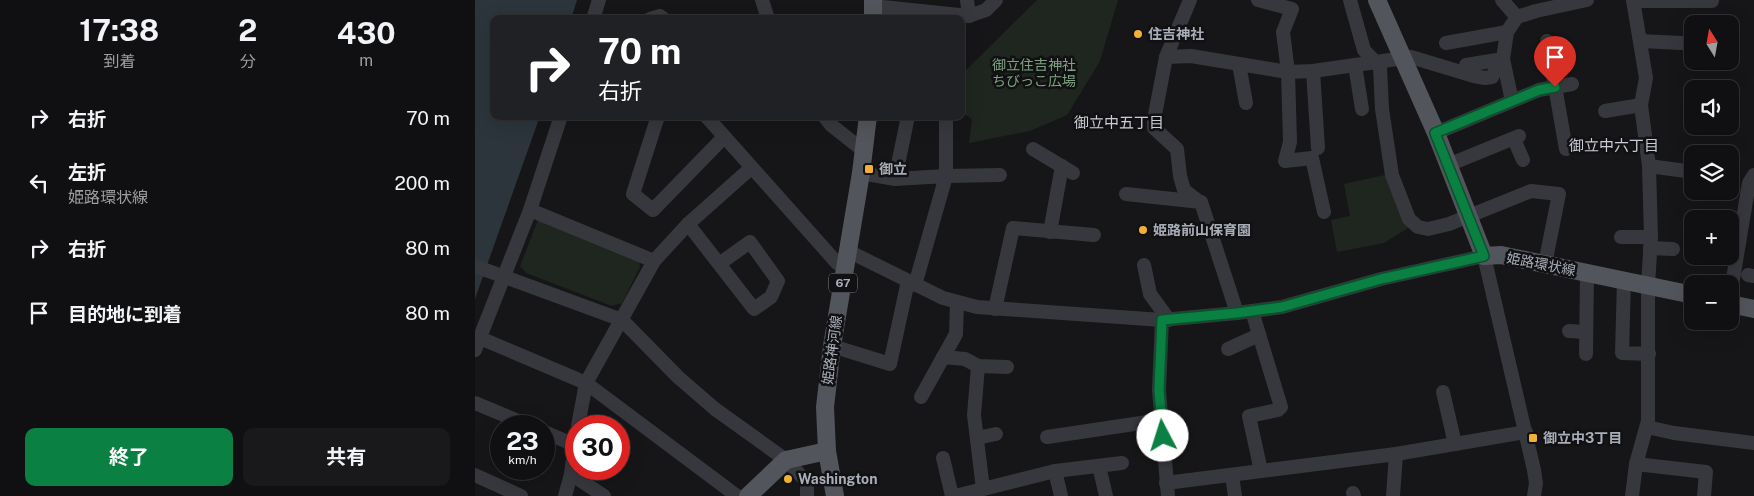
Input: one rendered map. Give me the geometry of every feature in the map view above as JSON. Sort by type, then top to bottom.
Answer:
[{"type":"main road","points":[[1377,0],[1435,133],[1484,256]]},
{"type":"main road","name":"姫路神河線","points":[[835,496],[827,451],[825,407],[832,346],[861,173],[867,120]]},
{"type":"main road","name":"姫路環状線","points":[[1484,256],[1501,255],[1684,293]]},
{"type":"main road","points":[[1739,306],[1754,309]]},
{"type":"main road","points":[[748,496],[786,460],[827,451]]},
{"type":"street","points":[[594,15],[599,0]]},
{"type":"street","points":[[762,0],[767,15]]},
{"type":"street","points":[[967,0],[969,16]]},
{"type":"street","points":[[965,16],[987,10],[996,0]]},
{"type":"street","points":[[1190,0],[1166,58],[1154,128],[1177,149],[1180,176],[1184,190],[1201,202],[1237,313]]},
{"type":"street","points":[[1258,0],[1291,9],[1283,32],[1290,142],[1285,161],[1312,158],[1324,212]]},
{"type":"street","points":[[1350,0],[1364,50],[1380,67],[1382,109],[1392,175],[1409,219],[1418,226],[1428,229],[1449,224],[1531,191],[1559,194],[1545,264]]},
{"type":"street","points":[[1502,0],[1517,17]]},
{"type":"street","points":[[1512,101],[1503,59],[1507,32],[1517,17],[1587,0]]},
{"type":"street","points":[[1632,496],[1636,464],[1648,421],[1647,285],[1650,243],[1649,166],[1641,105],[1646,78],[1633,1],[1711,1]]},
{"type":"street","points":[[873,8],[925,15]]},
{"type":"street","points":[[1446,42],[1507,32]]},
{"type":"street","points":[[1547,41],[1567,149]]},
{"type":"street","points":[[1639,41],[1682,43]]},
{"type":"street","points":[[1166,58],[1191,56],[1287,72],[1313,71],[1411,57],[1485,78],[1492,77],[1498,64],[1503,59]]},
{"type":"street","points":[[1466,65],[1503,59]]},
{"type":"street","points":[[1239,64],[1245,103]]},
{"type":"street","points":[[1355,65],[1361,110]]},
{"type":"street","points":[[1313,71],[1318,148]]},
{"type":"street","points":[[1435,133],[1539,90],[1571,84]]},
{"type":"street","points":[[1605,111],[1641,105]]},
{"type":"street","points":[[560,120],[530,210],[478,344],[586,382],[737,496]]},
{"type":"street","points":[[658,120],[633,194],[653,210],[725,137]]},
{"type":"street","points":[[710,120],[837,263],[847,258],[912,283],[943,298],[977,307],[1165,320],[1237,313],[1282,307],[1381,279],[1484,256],[1526,432],[1536,483],[1535,496]]},
{"type":"street","points":[[828,120],[864,151]]},
{"type":"street","points":[[895,179],[907,120]]},
{"type":"street","points":[[832,346],[890,364],[912,283],[946,176],[946,120]]},
{"type":"street","points":[[1448,165],[1517,138],[1523,160]]},
{"type":"street","points":[[1033,149],[1067,169],[1050,232]]},
{"type":"street","points":[[1649,166],[1684,171]]},
{"type":"street","points":[[580,415],[586,382],[654,261],[688,224],[751,168]]},
{"type":"street","points":[[861,173],[895,179],[1000,175]]},
{"type":"street","points":[[1734,275],[1749,183],[1754,175]]},
{"type":"street","points":[[1126,194],[1201,202]]},
{"type":"street","points":[[530,210],[654,261]]},
{"type":"street","points":[[688,224],[719,264],[754,309],[771,297],[778,281],[750,242],[719,264]]},
{"type":"street","points":[[995,309],[1013,228],[1094,234]]},
{"type":"street","points":[[1621,237],[1673,249]]},
{"type":"street","points":[[1144,265],[1150,294],[1165,320],[1159,390],[1167,490],[1232,475],[1396,454],[1526,432]]},
{"type":"street","points":[[475,266],[622,320],[678,377],[715,409],[786,460],[807,482],[807,496]]},
{"type":"street","points":[[1585,354],[1587,273]]},
{"type":"street","points":[[1624,280],[1622,353],[1649,354]]},
{"type":"street","points":[[921,396],[956,334],[957,302]]},
{"type":"street","points":[[1252,311],[1281,407],[1278,410],[1249,416],[1261,472]]},
{"type":"street","points":[[1569,331],[1586,332]]},
{"type":"street","points":[[1228,349],[1259,335]]},
{"type":"street","points":[[943,357],[965,359],[977,366],[1007,367]]},
{"type":"street","points":[[977,366],[974,414],[977,438],[977,492]]},
{"type":"street","points":[[1448,397],[1455,444]]},
{"type":"street","points":[[475,403],[504,415]]},
{"type":"street","points":[[1047,437],[1099,423],[1161,420]]},
{"type":"street","points":[[1647,427],[1675,433],[1754,442]]},
{"type":"street","points":[[977,438],[996,434]]},
{"type":"street","points":[[1393,496],[1396,454]]},
{"type":"street","points":[[943,458],[953,496],[1003,490],[1055,471],[1122,463]]},
{"type":"street","points":[[1636,464],[1706,472],[1704,496]]},
{"type":"street","points":[[1099,466],[1106,496]]},
{"type":"street","points":[[1055,471],[1061,496]]},
{"type":"street","points":[[475,475],[521,496]]},
{"type":"street","points":[[1232,475],[1235,496]]},
{"type":"street","points":[[565,496],[569,480]]},
{"type":"street","points":[[580,480],[604,496]]},
{"type":"green space","name":"御立住吉神社 ちびっこ広場","points":[[1037,0],[1118,0],[1100,61],[1067,115],[1030,131],[969,143],[972,119],[965,115],[965,71]]},
{"type":"green space","points":[[1389,174],[1411,226],[1384,243],[1337,252],[1331,220],[1350,216],[1344,184]]},
{"type":"green space","points":[[538,220],[639,261],[640,267],[622,303],[612,306],[526,273],[520,266]]},
{"type":"shaded area","points":[[475,0],[577,0],[572,15],[490,15],[490,120],[539,120],[475,299]]},
{"type":"place","name":"住吉神社","points":[[1138,34]]},
{"type":"place","name":"御立","points":[[869,169]]},
{"type":"place","name":"姫路前山保育園","points":[[1143,230]]},
{"type":"place","name":"御立中3丁目","points":[[1533,438]]},
{"type":"place","name":"Washington","points":[[788,479]]},
{"type":"district","name":"御立中五丁目","points":[[1119,123]]},
{"type":"district","name":"御立中六丁目","points":[[1614,146]]},
{"type":"route","points":[[1163,436],[1159,390],[1162,320],[1282,307],[1381,279],[1484,256],[1435,133],[1539,90],[1555,87]]}]
